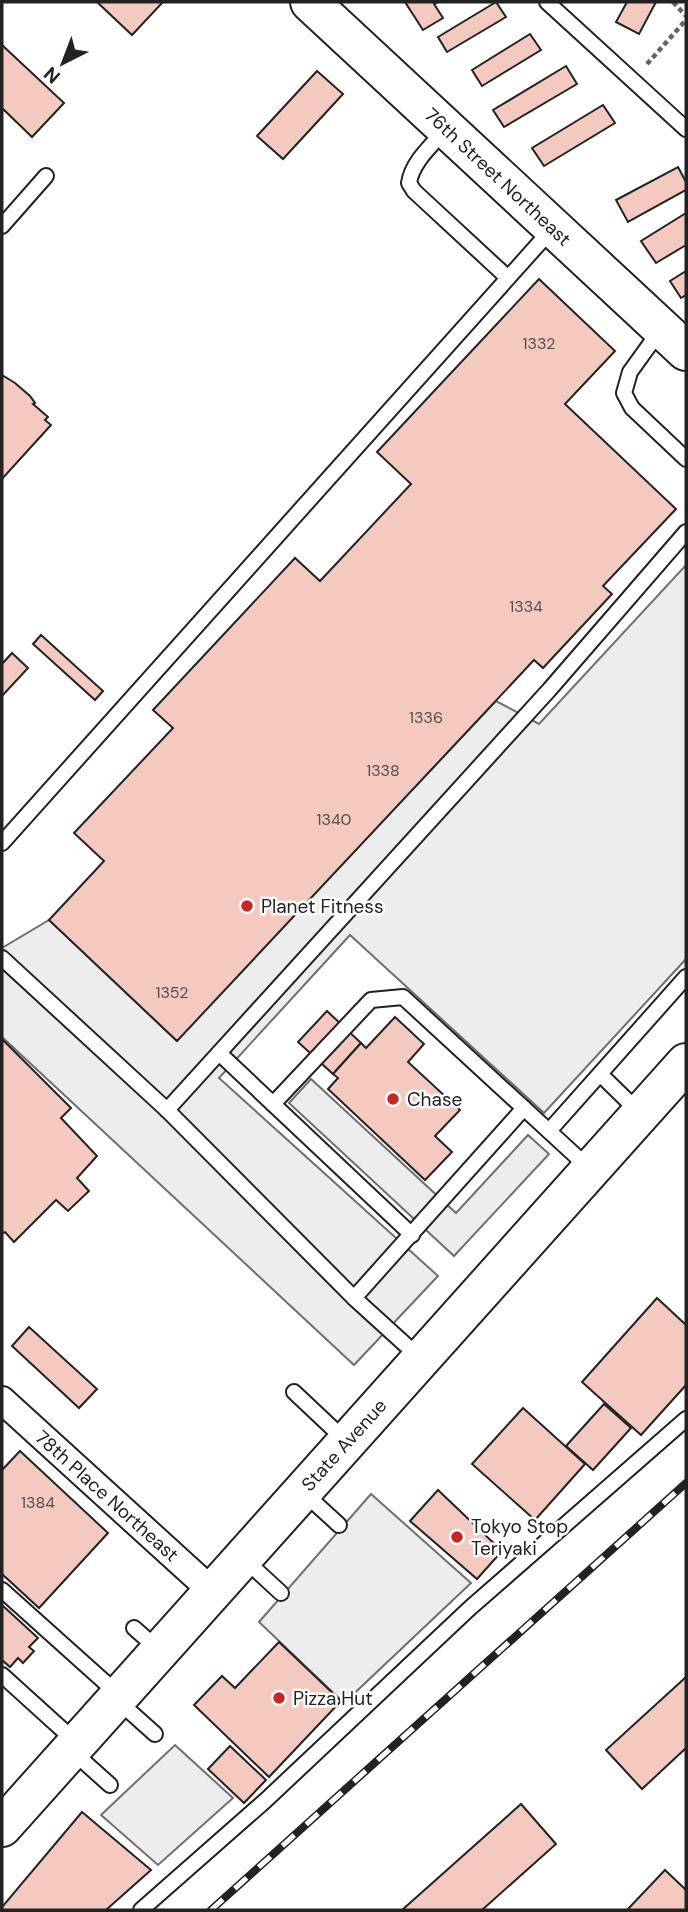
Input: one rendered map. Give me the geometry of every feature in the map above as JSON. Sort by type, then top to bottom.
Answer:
[{"type":"main road","name":"76th Street Northeast","points":[[310,2],[674,340]]},
{"type":"main road","name":"State Avenue","points":[[2,1827],[118,1697],[147,1639],[213,1592],[686,1063]]},
{"type":"street","name":"78th Place Northeast","points":[[2,1400],[213,1592]]},
{"type":"lane","points":[[547,2],[686,129]]},
{"type":"lane","points":[[446,129],[419,159],[410,175],[409,183],[414,191],[508,278]]},
{"type":"lane","points":[[2,226],[47,176]]},
{"type":"lane","points":[[2,843],[553,228]]},
{"type":"lane","points":[[674,340],[630,372],[624,393],[632,408],[686,459]]},
{"type":"lane","points":[[167,1110],[550,689],[686,532]]},
{"type":"lane","points":[[2,958],[167,1110],[354,1298],[422,1359]]},
{"type":"lane","points":[[549,1131],[686,977]]},
{"type":"lane","points":[[273,1104],[371,1000],[403,997],[591,1170]]},
{"type":"lane","points":[[219,1053],[412,1235]]},
{"type":"lane","points":[[601,1075],[641,1114]]},
{"type":"lane","points":[[354,1298],[524,1108]]},
{"type":"lane","points":[[294,1392],[347,1442]]},
{"type":"lane","points":[[141,1910],[265,1800],[470,1608],[686,1419]]},
{"type":"lane","points":[[303,1492],[339,1525]]},
{"type":"lane","points":[[243,1559],[281,1593]]},
{"type":"lane","points":[[2,1590],[155,1734]]},
{"type":"lane","points":[[2,1675],[110,1785]]},
{"type":"path","points":[[632,80],[686,18],[673,2]]},
{"type":"shaded area","points":[[686,565],[686,959],[544,1113],[350,935],[219,1078],[438,1276],[354,1365],[2,1037],[2,948],[49,920],[176,1040],[496,701],[539,724]]},
{"type":"shaded area","points":[[311,1079],[456,1213],[528,1135],[549,1154],[454,1256],[289,1103]]},
{"type":"shaded area","points":[[371,1494],[471,1583],[344,1703],[259,1622]]},
{"type":"shaded area","points":[[175,1745],[233,1798],[158,1865],[101,1815]]},
{"type":"building","points":[[97,2],[163,2],[132,35]]},
{"type":"building","points":[[405,2],[438,2],[434,4],[443,18],[423,30]]},
{"type":"building","points":[[496,2],[506,17],[447,52],[438,37]]},
{"type":"building","points":[[627,2],[656,2],[639,34],[616,22]]},
{"type":"building","points":[[530,34],[541,50],[482,86],[472,70]]},
{"type":"building","points":[[2,45],[64,103],[32,137],[2,108]]},
{"type":"building","points":[[566,66],[577,84],[504,127],[493,110]]},
{"type":"building","points":[[317,71],[343,94],[283,159],[257,136]]},
{"type":"building","points":[[603,105],[615,123],[544,166],[532,148]]},
{"type":"building","points":[[678,167],[686,182],[686,190],[628,222],[616,200]]},
{"type":"building","points":[[686,213],[686,245],[656,263],[641,241]]},
{"type":"building","points":[[686,271],[686,295],[681,298],[670,281]]},
{"type":"building","points":[[539,279],[615,351],[565,404],[676,509],[603,586],[612,594],[543,668],[534,660],[177,1041],[49,920],[104,861],[74,833],[173,728],[153,710],[295,558],[320,581],[411,484],[377,452]]},
{"type":"building","points":[[2,375],[30,396],[35,403],[33,404],[48,417],[45,420],[51,425],[2,479]]},
{"type":"building","points":[[41,635],[103,691],[95,700],[33,644]]},
{"type":"building","points":[[12,653],[28,668],[2,696],[2,664]]},
{"type":"building","points":[[327,1011],[361,1043],[333,1074],[298,1042]]},
{"type":"building","name":"Chase","points":[[395,1017],[424,1044],[408,1062],[460,1110],[435,1136],[452,1152],[425,1180],[328,1089],[338,1078],[333,1074],[361,1043],[366,1048]]},
{"type":"building","points":[[2,1039],[71,1108],[61,1118],[97,1156],[77,1178],[89,1191],[68,1211],[56,1200],[14,1242],[5,1232],[2,1234]]},
{"type":"building","points":[[657,1298],[686,1325],[686,1385],[641,1435],[582,1382]]},
{"type":"building","points":[[29,1327],[97,1389],[79,1408],[12,1346]]},
{"type":"building","points":[[604,1404],[631,1428],[593,1470],[566,1446]]},
{"type":"building","points":[[523,1408],[585,1464],[535,1520],[472,1464]]},
{"type":"building","points":[[20,1451],[108,1533],[39,1608],[2,1574],[2,1470]]},
{"type":"building","name":"Tokyo Stop Teriyaki","points":[[438,1490],[502,1551],[477,1579],[410,1521]]},
{"type":"building","points":[[2,1605],[38,1638],[29,1647],[34,1651],[23,1663],[18,1658],[10,1667],[2,1660]]},
{"type":"building","points":[[279,1642],[341,1701],[269,1777],[194,1705],[222,1676],[235,1688]]},
{"type":"building","points":[[686,1677],[686,1748],[642,1789],[606,1750]]},
{"type":"building","points":[[230,1746],[266,1780],[244,1803],[208,1769]]},
{"type":"building","points":[[521,1804],[556,1844],[482,1910],[402,1910]]},
{"type":"building","points":[[82,1812],[151,1870],[106,1910],[2,1910],[2,1907]]},
{"type":"building","points":[[665,1870],[686,1890],[686,1910],[627,1910]]},
{"type":"railway","points":[[211,1910],[686,1483]]},
{"type":"place","name":"Planet Fitness","points":[[247,906]]},
{"type":"place","name":"Chase","points":[[393,1099]]},
{"type":"place","name":"Tokyo Stop Teriyaki","points":[[457,1537]]},
{"type":"place","name":"Pizza Hut","points":[[279,1698]]}]
